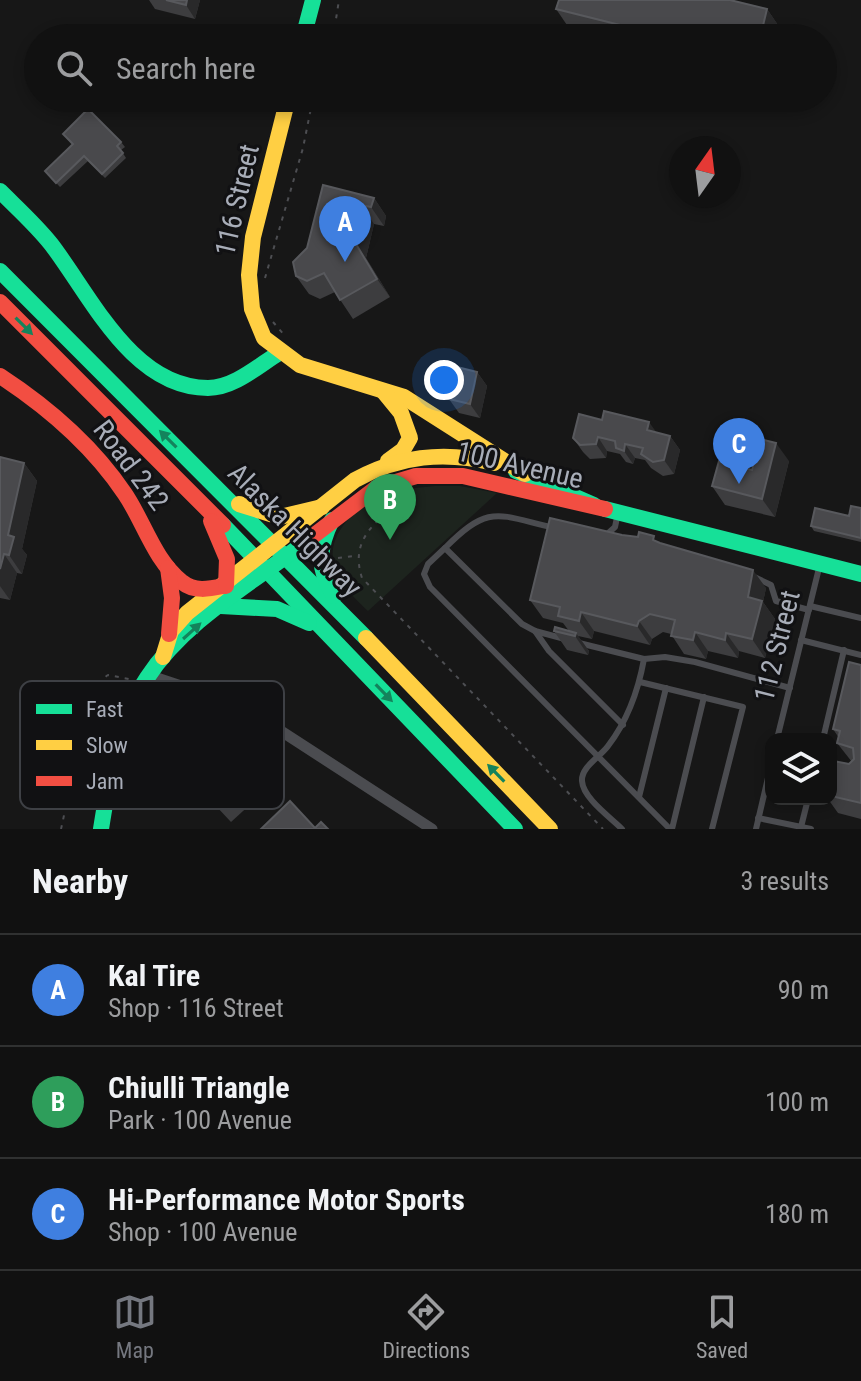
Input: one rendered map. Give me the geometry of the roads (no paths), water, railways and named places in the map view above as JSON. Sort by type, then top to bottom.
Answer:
[{"type":"main road","points":[[307,24],[313,0]]},
{"type":"main road","name":"116 Street","points":[[282,345],[259,330],[246,285],[247,266],[285,112]]},
{"type":"main road","points":[[0,191],[48,240],[119,336],[151,368],[167,377],[180,384],[211,388],[233,382],[282,345],[309,370],[410,400],[525,474]]},
{"type":"main road","name":"Alaska Highway","points":[[0,271],[357,628],[550,829]]},
{"type":"main road","name":"Alaska Highway","points":[[0,302],[262,565],[515,829]]},
{"type":"main road","name":"Road 242","points":[[0,376],[74,430],[93,451],[126,495],[168,568],[189,587],[200,590],[226,586]]},
{"type":"main road","points":[[382,390],[401,413],[410,438],[403,450],[382,466]]},
{"type":"main road","points":[[429,414],[443,435],[447,473]]},
{"type":"main road","name":"100 Avenue","points":[[262,565],[382,466],[418,456],[446,454],[474,457],[525,474],[600,508],[861,574]]},
{"type":"main road","name":"100 Avenue","points":[[327,513],[390,481],[447,473],[495,480],[570,506],[600,508]]},
{"type":"main road","points":[[223,494],[270,517],[327,513],[319,547],[320,571],[357,628]]},
{"type":"main road","points":[[204,507],[227,559],[226,586]]},
{"type":"main road","points":[[169,635],[186,614],[262,565]]},
{"type":"main road","points":[[146,679],[163,657],[262,565]]},
{"type":"main road","name":"Road 242","points":[[163,657],[169,635],[172,598],[168,568]]},
{"type":"main road","points":[[221,606],[261,604],[283,608],[330,637]]},
{"type":"main road","points":[[93,829],[102,809]]},
{"type":"main road","points":[[101,829],[104,809]]},
{"type":"street","points":[[146,679],[153,681]]},
{"type":"street","points":[[284,733],[432,829]]},
{"type":"lane","points":[[593,538],[610,535],[618,513]]},
{"type":"lane","points":[[566,531],[487,515],[471,522],[428,564],[424,574],[430,587],[671,829]]},
{"type":"lane","points":[[445,548],[522,624],[535,631],[644,659],[665,657],[695,662],[790,688]]},
{"type":"lane","name":"112 Street","points":[[779,733],[820,564]]},
{"type":"lane","points":[[750,575],[771,585],[776,601],[861,618]]},
{"type":"lane","points":[[535,631],[549,651],[623,725]]},
{"type":"lane","points":[[801,640],[861,655]]},
{"type":"lane","points":[[824,733],[844,650]]},
{"type":"lane","points":[[622,829],[585,791],[582,782],[584,771],[600,756],[623,725],[640,682],[644,659]]},
{"type":"lane","points":[[640,682],[743,707],[712,829]]},
{"type":"lane","points":[[639,797],[666,688]]},
{"type":"lane","points":[[671,829],[704,697]]},
{"type":"lane","points":[[756,829],[765,789]]},
{"type":"lane","points":[[801,827],[806,805]]},
{"type":"lane","points":[[758,818],[811,829]]},
{"type":"place","name":"Kal Tire","points":[[345,262]]},
{"type":"place","name":"Hi-Performance Motor Sports","points":[[739,484]]},
{"type":"place","name":"Chiulli Triangle","points":[[390,540]]}]
